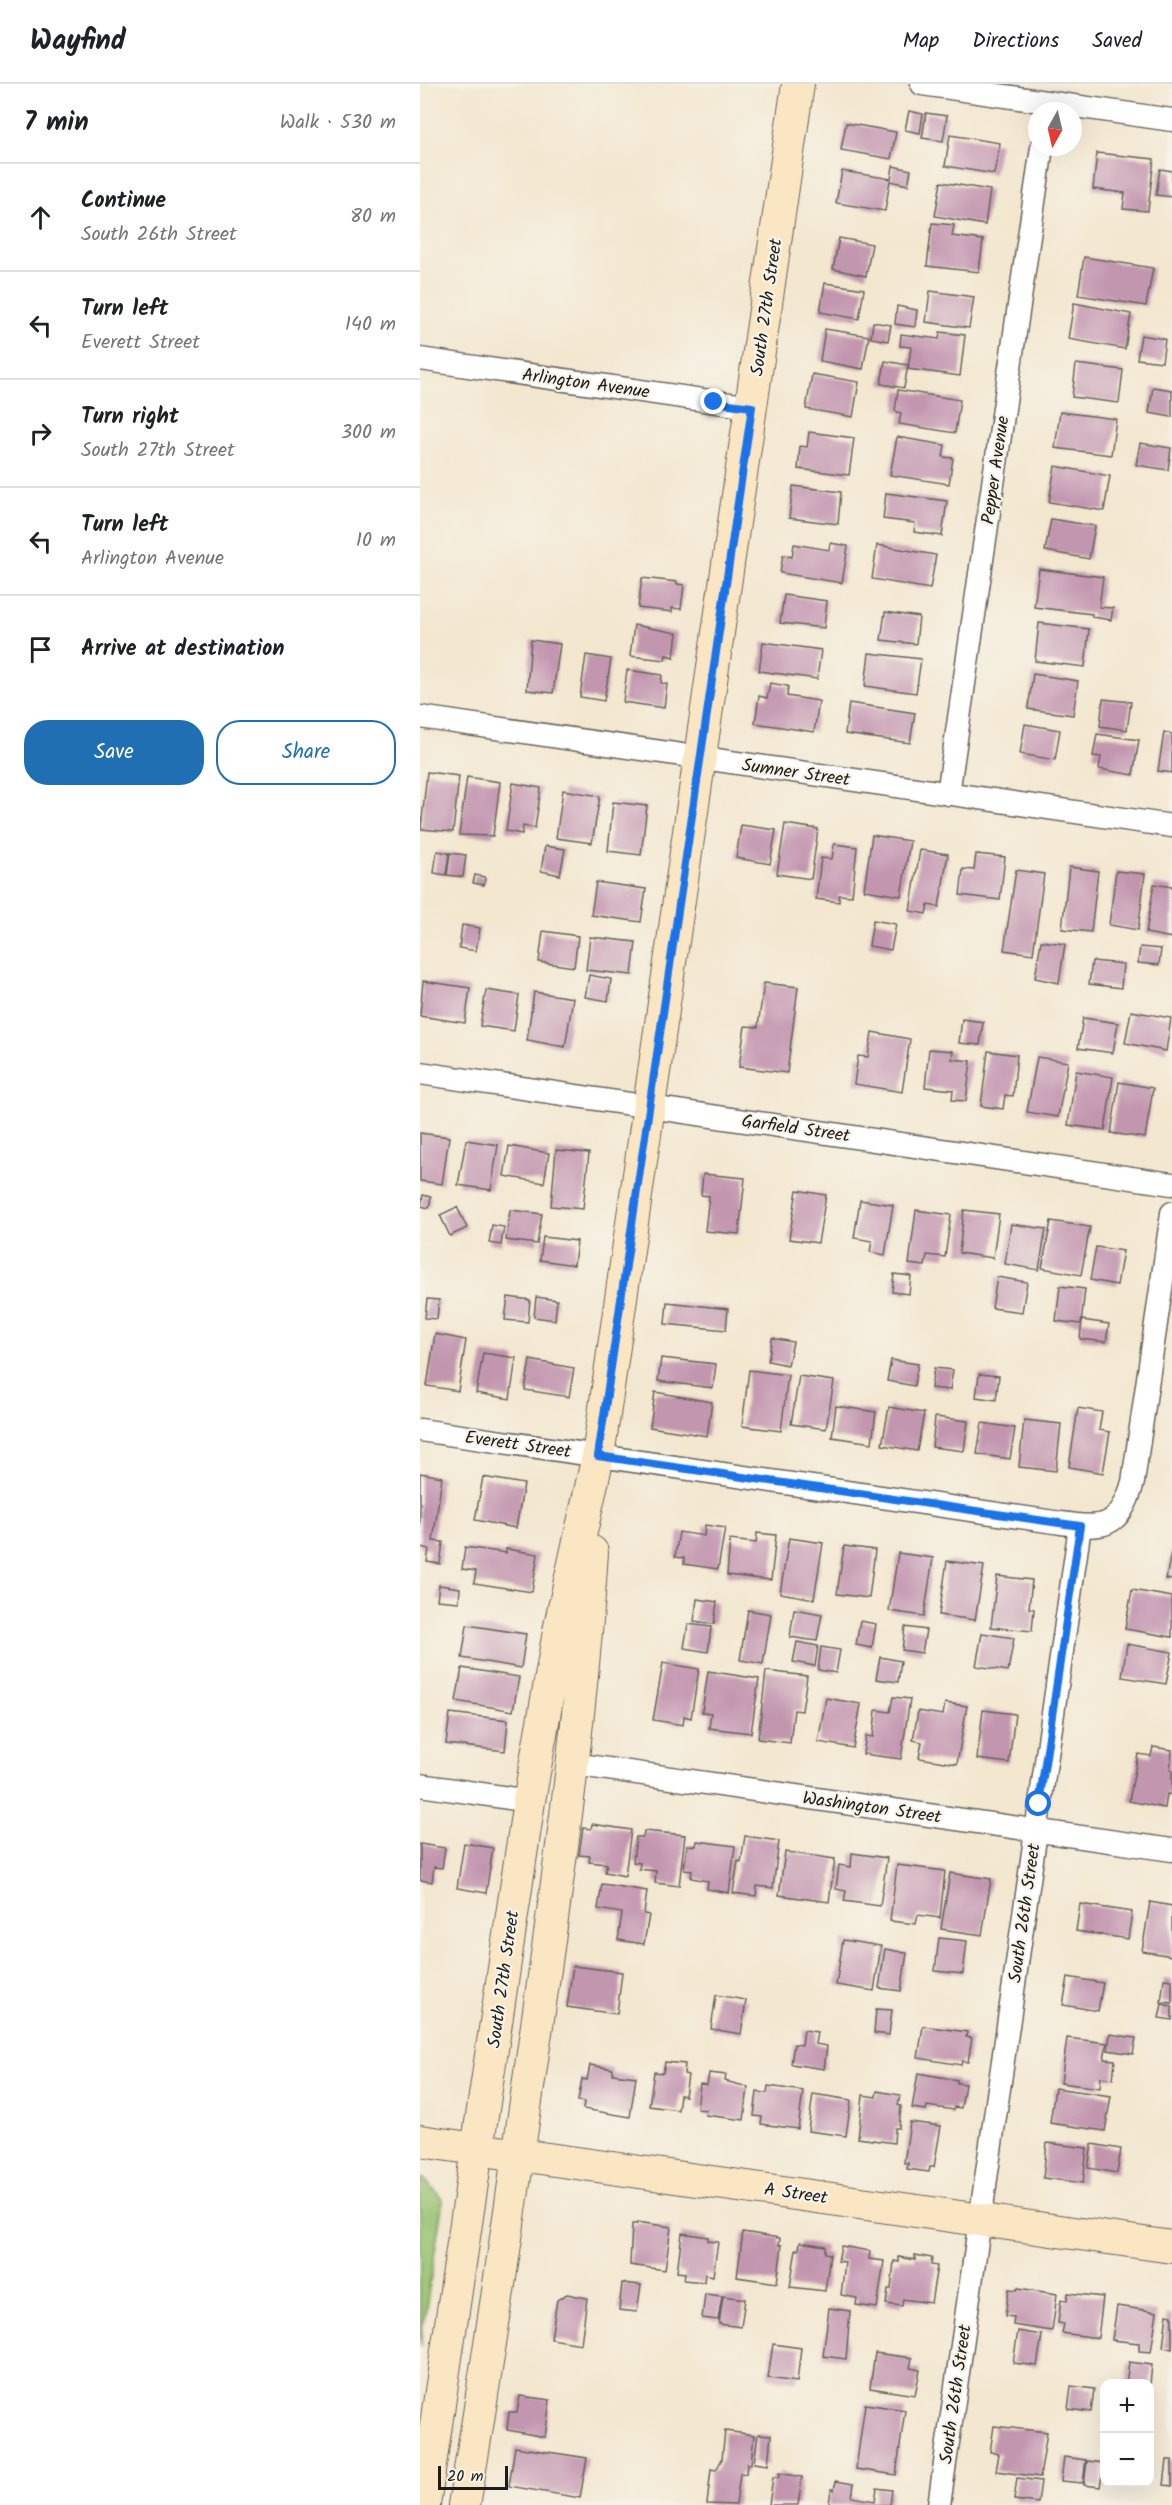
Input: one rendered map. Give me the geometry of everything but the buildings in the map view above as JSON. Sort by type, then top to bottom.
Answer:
[{"type":"main road","name":"South 27th Street","points":[[424,2505],[529,1801],[560,1626],[598,1456],[798,84]]},
{"type":"main road","name":"South 27th Street","points":[[464,2505],[519,2155],[573,1764],[587,1630],[598,1456]]},
{"type":"main road","name":"A Street","points":[[420,2141],[1172,2247]]},
{"type":"street","points":[[922,84],[1049,99],[1172,120]]},
{"type":"street","name":"Pepper Avenue","points":[[948,794],[1041,156]]},
{"type":"street","name":"Arlington Avenue","points":[[420,359],[752,407]]},
{"type":"street","name":"Sumner Street","points":[[420,717],[1172,826]]},
{"type":"street","name":"Garfield Street","points":[[420,1073],[1172,1184]]},
{"type":"street","points":[[1080,1526],[1102,1526],[1118,1517],[1127,1503],[1133,1482],[1166,1295],[1172,1213]]},
{"type":"street","name":"Everett Street","points":[[420,1430],[1080,1526]]},
{"type":"street","name":"South 26th Street","points":[[939,2505],[1080,1526]]},
{"type":"street","name":"Washington Street","points":[[573,1764],[1172,1850]]},
{"type":"street","points":[[420,1785],[529,1801]]},
{"type":"green space","points":[[420,2178],[424,2179],[443,2200],[420,2346]]},
{"type":"route","points":[[714,402],[752,407],[598,1456],[1080,1526],[1039,1804]]}]
